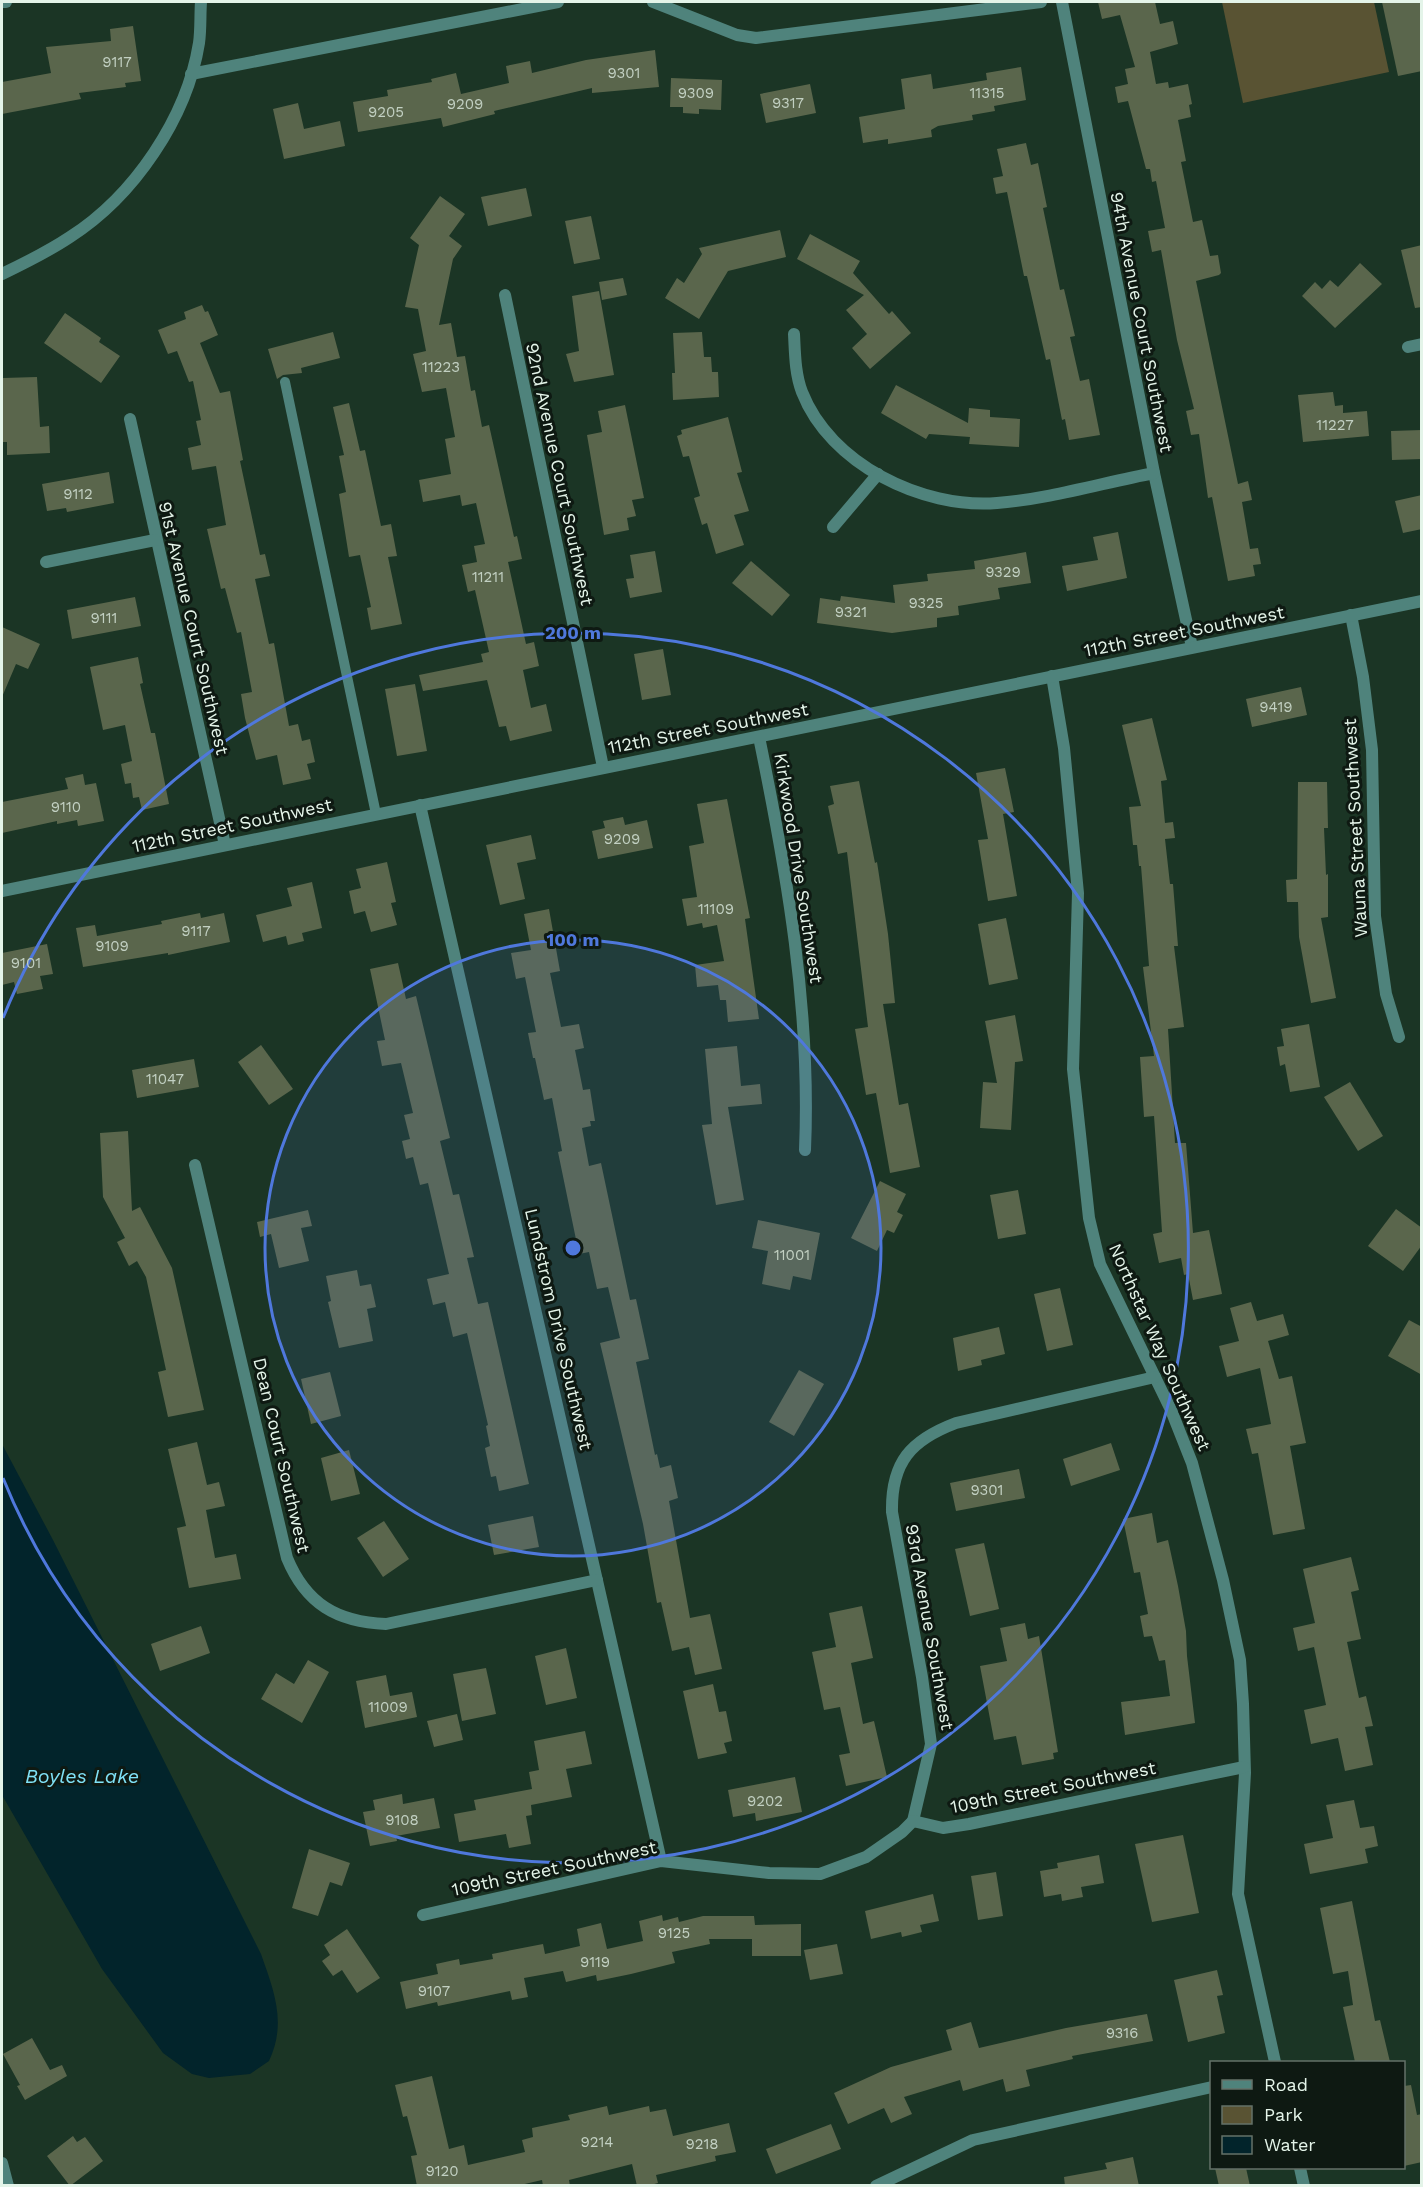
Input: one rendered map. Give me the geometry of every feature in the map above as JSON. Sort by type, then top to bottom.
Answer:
[{"type":"street","points":[[2,274],[71,237],[123,192],[143,168],[169,125],[191,74],[199,43],[201,2]]},
{"type":"street","points":[[191,74],[558,2]]},
{"type":"street","points":[[652,2],[737,35],[756,38],[1041,2]]},
{"type":"street","name":"94th Avenue Court Southwest","points":[[1062,2],[1154,473],[1192,647]]},
{"type":"street","name":"92nd Avenue Court Southwest","points":[[505,295],[603,767]]},
{"type":"street","points":[[794,334],[796,369],[802,393],[839,445],[851,457],[878,474],[927,495],[961,502],[995,503],[1154,473]]},
{"type":"street","points":[[1408,347],[1422,344]]},
{"type":"street","name":"91st Avenue Court Southwest","points":[[130,419],[155,540],[225,845]]},
{"type":"street","points":[[833,527],[878,474]]},
{"type":"street","points":[[46,562],[155,540]]},
{"type":"street","name":"112th Street Southwest","points":[[2,891],[1422,601]]},
{"type":"street","name":"Wauna Street Southwest","points":[[1351,615],[1363,677],[1372,750],[1375,916],[1386,994],[1399,1038]]},
{"type":"street","name":"Northstar Way Southwest","points":[[1052,676],[1067,770],[1078,893],[1073,1069],[1089,1218],[1100,1264],[1155,1377],[1192,1463],[1223,1580],[1240,1660],[1244,1767],[1238,1894],[1275,2061]]},
{"type":"street","name":"Kirkwood Drive Southwest","points":[[759,737],[798,955],[805,1052],[805,1150]]},
{"type":"street","name":"Lundstrom Drive Southwest","points":[[420,805],[661,1861]]},
{"type":"street","name":"Dean Court Southwest","points":[[195,1165],[287,1558],[306,1593],[339,1616],[362,1623],[386,1624],[597,1580]]},
{"type":"street","name":"93rd Avenue Southwest","points":[[913,1821],[929,1762],[931,1744],[922,1677],[892,1512],[891,1493],[904,1456],[915,1443],[932,1432],[995,1412],[1155,1377]]},
{"type":"street","name":"109th Street Southwest","points":[[423,1915],[661,1861],[769,1873],[820,1874],[866,1857],[902,1832],[913,1821],[943,1828],[969,1824],[1244,1767]]},
{"type":"street","points":[[876,2186],[973,2140],[1210,2087]]},
{"type":"street","points":[[2,2163],[8,2186]]},
{"type":"street","points":[[1299,2169],[1304,2186]]},
{"type":"lane","points":[[285,382],[376,814]]},
{"type":"green space","points":[[1222,2],[1374,2],[1389,72],[1243,103]]},
{"type":"water","name":"Boyles Lake","points":[[2,1444],[53,1540],[261,1954],[277,2007],[277,2033],[269,2061],[250,2074],[209,2078],[192,2074],[163,2053],[102,1969],[2,1795]]},
{"type":"building","points":[[1098,2],[1155,2],[1160,24],[1173,21],[1178,44],[1150,52],[1156,84],[1168,82],[1169,88],[1188,84],[1192,104],[1189,105],[1191,117],[1178,120],[1186,161],[1181,162],[1193,222],[1202,220],[1210,256],[1218,255],[1221,273],[1196,281],[1238,484],[1248,481],[1252,500],[1242,502],[1250,549],[1258,548],[1261,564],[1253,565],[1255,576],[1228,581],[1212,497],[1208,498],[1199,434],[1191,435],[1186,411],[1194,409],[1177,340],[1161,250],[1152,252],[1148,231],[1165,228],[1156,181],[1152,182],[1150,169],[1146,169],[1128,101],[1118,103],[1115,87],[1128,84],[1125,69],[1135,67],[1120,15],[1102,19]]},
{"type":"building","points":[[1382,2],[1422,2],[1422,71],[1398,76]]},
{"type":"building","points":[[133,26],[141,81],[125,83],[126,87],[79,93],[81,99],[2,114],[2,82],[51,73],[46,47],[111,41],[110,29]]},
{"type":"building","points":[[655,50],[659,87],[592,93],[592,88],[494,111],[495,114],[443,127],[441,118],[358,132],[353,102],[388,96],[387,90],[432,82],[431,79],[456,73],[461,94],[509,83],[506,66],[530,61],[532,73],[586,60]]},
{"type":"building","points":[[1021,67],[1026,100],[994,106],[995,111],[972,115],[973,120],[938,126],[931,130],[932,137],[888,144],[888,139],[863,143],[859,117],[905,109],[901,79],[931,74],[933,89],[987,80],[986,73]]},
{"type":"building","points":[[671,78],[722,80],[721,110],[699,109],[699,114],[683,113],[683,107],[670,107]]},
{"type":"building","points":[[810,84],[816,113],[766,123],[760,94]]},
{"type":"building","points":[[298,103],[304,129],[340,121],[345,146],[284,159],[273,109]]},
{"type":"building","points":[[1026,143],[1031,165],[1038,163],[1047,207],[1043,208],[1060,290],[1064,289],[1075,336],[1070,337],[1080,381],[1089,379],[1100,435],[1069,440],[1065,419],[1062,420],[1050,359],[1046,360],[1027,276],[1024,276],[1007,192],[996,194],[993,178],[1003,176],[997,149]]},
{"type":"building","points":[[526,188],[532,216],[488,226],[481,197]]},
{"type":"building","points":[[440,196],[465,214],[449,236],[462,246],[453,259],[439,325],[451,323],[457,357],[465,356],[471,391],[475,390],[482,427],[489,425],[514,537],[517,536],[522,559],[508,562],[526,644],[534,642],[539,666],[523,670],[531,708],[546,704],[552,731],[510,741],[506,726],[499,727],[487,680],[423,691],[419,675],[483,662],[481,654],[489,652],[475,590],[468,592],[462,565],[477,562],[474,546],[485,544],[476,503],[462,506],[460,495],[423,502],[419,480],[451,474],[445,439],[455,437],[446,388],[422,392],[413,354],[426,351],[418,309],[405,307],[419,245],[410,238]]},
{"type":"building","points":[[591,216],[600,259],[574,264],[565,221]]},
{"type":"building","points":[[780,230],[786,257],[728,271],[699,319],[665,298],[677,278],[684,283],[702,254],[699,248]]},
{"type":"building","points":[[810,234],[860,261],[853,273],[889,314],[892,311],[911,333],[870,369],[852,348],[867,334],[846,310],[864,295],[797,259]]},
{"type":"building","points":[[1422,245],[1422,307],[1415,308],[1401,250]]},
{"type":"building","points":[[1360,263],[1382,284],[1335,328],[1302,296],[1315,282],[1322,289],[1330,280],[1338,287]]},
{"type":"building","points":[[623,278],[627,295],[602,300],[599,282]]},
{"type":"building","points":[[599,291],[614,375],[574,382],[566,354],[579,351],[572,296]]},
{"type":"building","points":[[202,305],[205,312],[208,311],[218,335],[200,343],[220,393],[230,391],[243,460],[240,461],[260,555],[265,554],[270,576],[255,579],[269,644],[274,643],[289,726],[298,724],[302,741],[310,739],[315,762],[307,764],[311,779],[283,785],[277,755],[256,760],[245,718],[241,694],[252,692],[241,632],[237,633],[225,588],[221,589],[207,529],[226,525],[216,466],[192,470],[188,448],[201,445],[196,421],[201,420],[193,381],[189,382],[177,351],[168,354],[158,330],[186,319],[184,312]]},
{"type":"building","points":[[65,313],[101,338],[99,342],[120,356],[101,383],[44,343]]},
{"type":"building","points":[[333,332],[340,358],[301,368],[302,373],[283,375],[277,379],[268,349]]},
{"type":"building","points":[[702,332],[704,357],[711,357],[712,372],[718,372],[719,397],[673,400],[672,373],[675,373],[673,333]]},
{"type":"building","points":[[37,377],[40,427],[49,426],[50,453],[7,455],[7,442],[2,442],[3,378]]},
{"type":"building","points":[[896,385],[968,423],[969,408],[990,410],[990,417],[1020,419],[1019,447],[969,444],[970,437],[929,434],[926,439],[881,413]]},
{"type":"building","points":[[1333,392],[1335,406],[1343,405],[1343,413],[1367,411],[1369,436],[1303,442],[1298,395]]},
{"type":"building","points":[[349,403],[360,451],[365,450],[381,526],[391,524],[397,556],[388,557],[402,624],[371,630],[367,608],[371,607],[360,555],[349,557],[339,494],[346,492],[339,456],[344,455],[333,407]]},
{"type":"building","points":[[625,405],[644,498],[632,500],[636,516],[627,518],[629,530],[604,535],[587,435],[602,432],[598,411]]},
{"type":"building","points":[[728,417],[742,472],[737,473],[749,511],[734,515],[744,545],[716,554],[707,523],[702,525],[694,498],[700,496],[689,456],[683,457],[677,436],[682,434],[681,430]]},
{"type":"building","points":[[1422,430],[1422,459],[1392,460],[1391,431]]},
{"type":"building","points":[[109,472],[114,503],[67,512],[66,508],[47,511],[42,484]]},
{"type":"building","points":[[1422,495],[1422,529],[1403,533],[1395,501]]},
{"type":"building","points":[[1118,532],[1127,578],[1067,591],[1062,566],[1098,560],[1093,537]]},
{"type":"building","points":[[655,551],[662,592],[630,598],[626,579],[634,578],[630,555]]},
{"type":"building","points":[[1026,552],[1031,583],[998,588],[1000,599],[958,606],[959,615],[937,618],[937,627],[892,633],[817,623],[820,598],[840,601],[841,596],[895,603],[893,585],[928,581],[927,574],[975,569],[974,561]]},
{"type":"building","points":[[751,561],[790,595],[772,616],[732,583]]},
{"type":"building","points":[[135,597],[141,626],[72,639],[67,610]]},
{"type":"building","points":[[2,627],[40,644],[28,669],[16,664],[2,697]]},
{"type":"building","points":[[663,649],[671,695],[642,700],[634,654]]},
{"type":"building","points":[[138,657],[143,683],[140,684],[151,733],[155,733],[169,804],[142,810],[139,797],[133,798],[131,783],[125,784],[121,764],[132,761],[125,725],[103,730],[90,667]]},
{"type":"building","points":[[415,684],[427,751],[397,756],[385,689]]},
{"type":"building","points":[[1301,687],[1307,715],[1252,727],[1246,699]]},
{"type":"building","points":[[1152,718],[1167,780],[1161,781],[1165,823],[1173,822],[1175,838],[1165,839],[1170,884],[1173,884],[1178,946],[1174,946],[1184,1027],[1168,1029],[1175,1143],[1186,1143],[1193,1233],[1209,1230],[1222,1294],[1193,1300],[1188,1274],[1184,1275],[1181,1258],[1159,1263],[1153,1234],[1162,1232],[1154,1116],[1144,1117],[1140,1057],[1154,1056],[1143,967],[1149,966],[1141,866],[1139,866],[1137,845],[1133,845],[1129,807],[1141,806],[1122,725]]},
{"type":"building","points":[[1005,768],[1014,812],[1003,814],[1017,896],[988,901],[978,840],[988,839],[976,773]]},
{"type":"building","points":[[83,774],[85,785],[96,783],[104,821],[78,826],[77,820],[57,824],[57,821],[2,833],[2,802],[68,789],[65,778]]},
{"type":"building","points":[[859,781],[875,863],[877,862],[888,934],[895,1003],[883,1004],[899,1105],[908,1103],[920,1167],[890,1173],[876,1093],[866,1095],[855,1029],[868,1027],[847,852],[838,854],[828,806],[834,804],[830,786]]},
{"type":"building","points":[[1298,782],[1327,782],[1328,828],[1324,828],[1326,875],[1328,874],[1328,917],[1321,918],[1336,998],[1311,1003],[1299,937],[1298,902],[1287,902],[1286,880],[1297,879]]},
{"type":"building","points":[[727,799],[750,918],[745,919],[759,1019],[728,1022],[726,1000],[720,1000],[718,985],[697,987],[695,965],[724,961],[717,925],[703,928],[702,923],[687,926],[682,899],[697,897],[689,846],[704,843],[697,804]]},
{"type":"building","points":[[623,817],[625,825],[647,820],[653,848],[598,859],[592,831],[605,828],[603,821]]},
{"type":"building","points":[[531,835],[536,859],[517,863],[525,899],[500,905],[486,845]]},
{"type":"building","points":[[387,862],[396,902],[391,903],[397,925],[371,932],[365,911],[354,914],[349,891],[361,888],[356,869]]},
{"type":"building","points":[[312,882],[322,928],[302,933],[304,941],[288,945],[286,936],[263,942],[256,915],[292,906],[287,888]]},
{"type":"building","points":[[549,909],[560,971],[550,973],[561,1027],[579,1024],[584,1048],[575,1050],[583,1090],[590,1089],[595,1121],[590,1121],[591,1126],[582,1128],[589,1166],[601,1163],[630,1300],[636,1299],[649,1359],[636,1362],[655,1455],[657,1454],[660,1468],[671,1465],[678,1498],[669,1501],[690,1618],[710,1614],[722,1669],[695,1675],[689,1647],[672,1651],[661,1602],[657,1603],[643,1524],[600,1343],[620,1338],[608,1287],[597,1289],[589,1252],[579,1254],[558,1152],[562,1151],[552,1098],[544,1100],[528,1033],[536,1032],[525,977],[516,979],[511,953],[531,950],[524,914]]},
{"type":"building","points":[[200,913],[201,918],[224,913],[230,942],[168,955],[168,953],[83,967],[76,928],[95,925],[97,936],[162,924],[161,921]]},
{"type":"building","points":[[1006,918],[1018,979],[989,985],[978,924]]},
{"type":"building","points":[[47,944],[53,974],[40,976],[43,989],[17,994],[14,982],[2,985],[2,953]]},
{"type":"building","points":[[398,963],[406,999],[416,996],[450,1138],[440,1141],[453,1195],[459,1194],[474,1257],[467,1258],[478,1304],[488,1302],[529,1484],[499,1491],[496,1476],[491,1477],[485,1448],[490,1446],[486,1426],[488,1425],[467,1333],[453,1337],[445,1302],[433,1305],[427,1279],[449,1274],[428,1183],[420,1185],[413,1157],[406,1159],[402,1141],[410,1139],[404,1115],[413,1113],[401,1063],[382,1066],[377,1041],[385,1040],[370,969]]},
{"type":"building","points":[[1015,1015],[1023,1061],[1015,1062],[1011,1130],[980,1128],[983,1082],[997,1083],[985,1021]]},
{"type":"building","points":[[1309,1024],[1320,1087],[1290,1092],[1285,1064],[1280,1066],[1277,1047],[1284,1046],[1281,1029]]},
{"type":"building","points":[[261,1045],[293,1089],[269,1105],[238,1062]]},
{"type":"building","points":[[737,1046],[741,1086],[760,1084],[762,1104],[728,1107],[744,1200],[716,1205],[702,1125],[712,1124],[705,1049]]},
{"type":"building","points":[[194,1059],[199,1087],[137,1098],[132,1070]]},
{"type":"building","points":[[1350,1082],[1383,1136],[1358,1151],[1324,1097]]},
{"type":"building","points":[[128,1131],[132,1211],[140,1207],[172,1268],[204,1410],[168,1417],[158,1372],[166,1370],[146,1277],[137,1261],[129,1266],[117,1242],[125,1238],[103,1197],[100,1133]]},
{"type":"building","points":[[880,1181],[906,1194],[897,1212],[903,1215],[894,1233],[887,1230],[877,1251],[851,1238]]},
{"type":"building","points":[[1018,1190],[1026,1234],[998,1239],[990,1195]]},
{"type":"building","points":[[1396,1209],[1422,1228],[1422,1245],[1403,1271],[1368,1246]]},
{"type":"building","points":[[308,1210],[312,1226],[301,1228],[309,1261],[279,1268],[271,1234],[260,1237],[257,1222]]},
{"type":"building","points":[[758,1220],[820,1233],[811,1280],[793,1276],[790,1290],[762,1284],[768,1251],[752,1248]]},
{"type":"building","points":[[357,1270],[360,1286],[371,1284],[376,1307],[367,1309],[373,1341],[339,1348],[328,1302],[331,1301],[326,1276]]},
{"type":"building","points":[[1060,1288],[1073,1345],[1047,1351],[1034,1294]]},
{"type":"building","points":[[1251,1302],[1257,1321],[1283,1314],[1289,1335],[1268,1341],[1279,1379],[1292,1376],[1306,1443],[1290,1446],[1305,1529],[1273,1535],[1258,1453],[1252,1454],[1246,1429],[1271,1424],[1260,1368],[1227,1377],[1219,1346],[1239,1341],[1230,1308]]},
{"type":"building","points":[[1409,1320],[1422,1327],[1422,1375],[1388,1356]]},
{"type":"building","points":[[999,1327],[1005,1354],[981,1360],[982,1365],[958,1371],[953,1338]]},
{"type":"building","points":[[799,1370],[824,1384],[794,1436],[769,1422]]},
{"type":"building","points":[[330,1372],[341,1416],[311,1424],[301,1379]]},
{"type":"building","points":[[197,1442],[207,1485],[219,1482],[225,1506],[206,1510],[215,1558],[236,1554],[241,1579],[189,1588],[177,1528],[186,1526],[168,1449]]},
{"type":"building","points":[[1111,1443],[1120,1470],[1071,1486],[1063,1459]]},
{"type":"building","points":[[349,1450],[360,1494],[331,1501],[321,1458]]},
{"type":"building","points":[[1019,1469],[1025,1498],[956,1511],[950,1483]]},
{"type":"building","points":[[1152,1513],[1157,1543],[1168,1540],[1178,1586],[1186,1631],[1195,1723],[1125,1735],[1121,1702],[1170,1696],[1165,1660],[1159,1661],[1152,1636],[1144,1637],[1140,1616],[1148,1614],[1140,1572],[1134,1573],[1123,1519]]},
{"type":"building","points":[[533,1516],[539,1547],[494,1555],[488,1525]]},
{"type":"building","points":[[384,1521],[409,1559],[383,1577],[357,1538]]},
{"type":"building","points":[[984,1543],[999,1609],[970,1616],[955,1549]]},
{"type":"building","points":[[1351,1557],[1359,1590],[1351,1592],[1361,1639],[1347,1642],[1359,1698],[1366,1696],[1373,1726],[1365,1727],[1373,1765],[1345,1771],[1338,1738],[1311,1744],[1304,1710],[1326,1705],[1314,1647],[1298,1651],[1293,1628],[1315,1623],[1303,1569]]},
{"type":"building","points":[[862,1606],[873,1658],[851,1663],[863,1724],[874,1721],[887,1777],[846,1786],[839,1755],[850,1753],[840,1707],[824,1710],[812,1652],[836,1647],[829,1613]]},
{"type":"building","points":[[1025,1623],[1028,1639],[1039,1636],[1058,1752],[1053,1753],[1054,1759],[1022,1765],[1016,1736],[994,1740],[980,1666],[1007,1661],[1000,1628]]},
{"type":"building","points":[[201,1626],[210,1653],[160,1671],[151,1644]]},
{"type":"building","points":[[566,1648],[577,1698],[546,1705],[535,1656]]},
{"type":"building","points":[[308,1660],[329,1672],[302,1723],[261,1699],[276,1673],[294,1684]]},
{"type":"building","points":[[486,1668],[496,1714],[462,1721],[453,1674]]},
{"type":"building","points":[[386,1675],[390,1696],[412,1692],[417,1717],[365,1728],[356,1681]]},
{"type":"building","points":[[713,1684],[719,1712],[726,1711],[732,1741],[724,1743],[727,1753],[698,1759],[683,1691]]},
{"type":"building","points":[[457,1714],[463,1740],[434,1747],[427,1721]]},
{"type":"building","points":[[585,1731],[592,1764],[566,1769],[572,1797],[531,1805],[532,1815],[526,1816],[531,1844],[509,1848],[506,1834],[459,1842],[454,1814],[476,1810],[474,1800],[532,1789],[529,1772],[539,1770],[534,1741]]},
{"type":"building","points":[[795,1777],[802,1812],[756,1821],[755,1813],[733,1817],[728,1790]]},
{"type":"building","points":[[402,1794],[403,1804],[434,1798],[440,1828],[396,1836],[397,1841],[370,1846],[363,1812],[375,1810],[373,1800]]},
{"type":"building","points":[[1354,1800],[1360,1828],[1374,1826],[1378,1846],[1365,1849],[1368,1863],[1310,1874],[1304,1844],[1333,1838],[1326,1805]]},
{"type":"building","points":[[1183,1835],[1199,1913],[1152,1922],[1135,1844]]},
{"type":"building","points":[[309,1849],[350,1863],[342,1886],[330,1882],[318,1916],[292,1908]]},
{"type":"building","points":[[1099,1855],[1104,1883],[1081,1887],[1083,1897],[1062,1901],[1061,1894],[1044,1897],[1040,1871],[1058,1868],[1057,1863]]},
{"type":"building","points":[[996,1872],[1003,1916],[978,1920],[971,1876]]},
{"type":"building","points":[[933,1894],[939,1921],[920,1925],[922,1932],[902,1937],[901,1932],[871,1939],[865,1911]]},
{"type":"building","points":[[1352,1901],[1375,2021],[1380,2020],[1390,2061],[1355,2061],[1343,2007],[1353,2005],[1348,1971],[1333,1974],[1320,1908]]},
{"type":"building","points":[[662,1915],[663,1921],[678,1917],[679,1922],[703,1916],[754,1916],[755,1925],[801,1924],[801,1956],[752,1956],[752,1939],[709,1939],[710,1944],[672,1952],[675,1963],[631,1974],[597,1981],[596,1975],[566,1982],[563,1971],[524,1978],[528,1997],[512,2000],[510,1991],[438,2006],[437,2002],[406,2009],[400,1982],[438,1974],[436,1964],[459,1959],[460,1965],[493,1959],[492,1954],[543,1944],[545,1954],[580,1946],[577,1929],[601,1923],[607,1949],[643,1941],[639,1921]]},
{"type":"building","points":[[347,1929],[380,1978],[357,1993],[342,1970],[333,1976],[322,1961],[330,1955],[324,1945]]},
{"type":"building","points":[[837,1944],[843,1974],[810,1980],[804,1950]]},
{"type":"building","points":[[1217,1970],[1223,1995],[1217,1996],[1225,2033],[1188,2042],[1174,1980]]},
{"type":"building","points":[[1147,2014],[1153,2041],[1072,2056],[1073,2059],[1026,2070],[1030,2086],[1006,2092],[1003,2079],[963,2091],[960,2080],[904,2097],[912,2114],[891,2123],[884,2108],[848,2124],[834,2093],[891,2067],[952,2050],[946,2030],[971,2022],[979,2048],[1066,2028]]},
{"type":"building","points":[[32,2038],[50,2070],[62,2065],[67,2076],[25,2100],[17,2086],[20,2085],[3,2054]]},
{"type":"building","points":[[432,2076],[449,2149],[464,2145],[468,2165],[525,2152],[522,2140],[533,2137],[532,2128],[570,2120],[568,2115],[607,2106],[609,2115],[649,2106],[650,2112],[666,2109],[673,2136],[729,2123],[736,2152],[715,2156],[716,2161],[656,2175],[658,2183],[647,2186],[637,2186],[632,2164],[569,2180],[570,2186],[543,2186],[542,2180],[516,2186],[417,2186],[411,2156],[417,2155],[407,2116],[403,2117],[395,2085]]},
{"type":"building","points":[[1411,2085],[1417,2115],[1422,2114],[1422,2162],[1405,2166],[1405,2086]]},
{"type":"building","points":[[831,2124],[841,2149],[776,2174],[766,2149]]},
{"type":"building","points":[[73,2136],[77,2142],[85,2137],[103,2161],[70,2186],[47,2156]]},
{"type":"building","points":[[1133,2157],[1139,2186],[1065,2186],[1064,2177],[1107,2169],[1105,2163]]},
{"type":"building","points":[[1215,2169],[1246,2169],[1250,2186],[1219,2186]]}]
